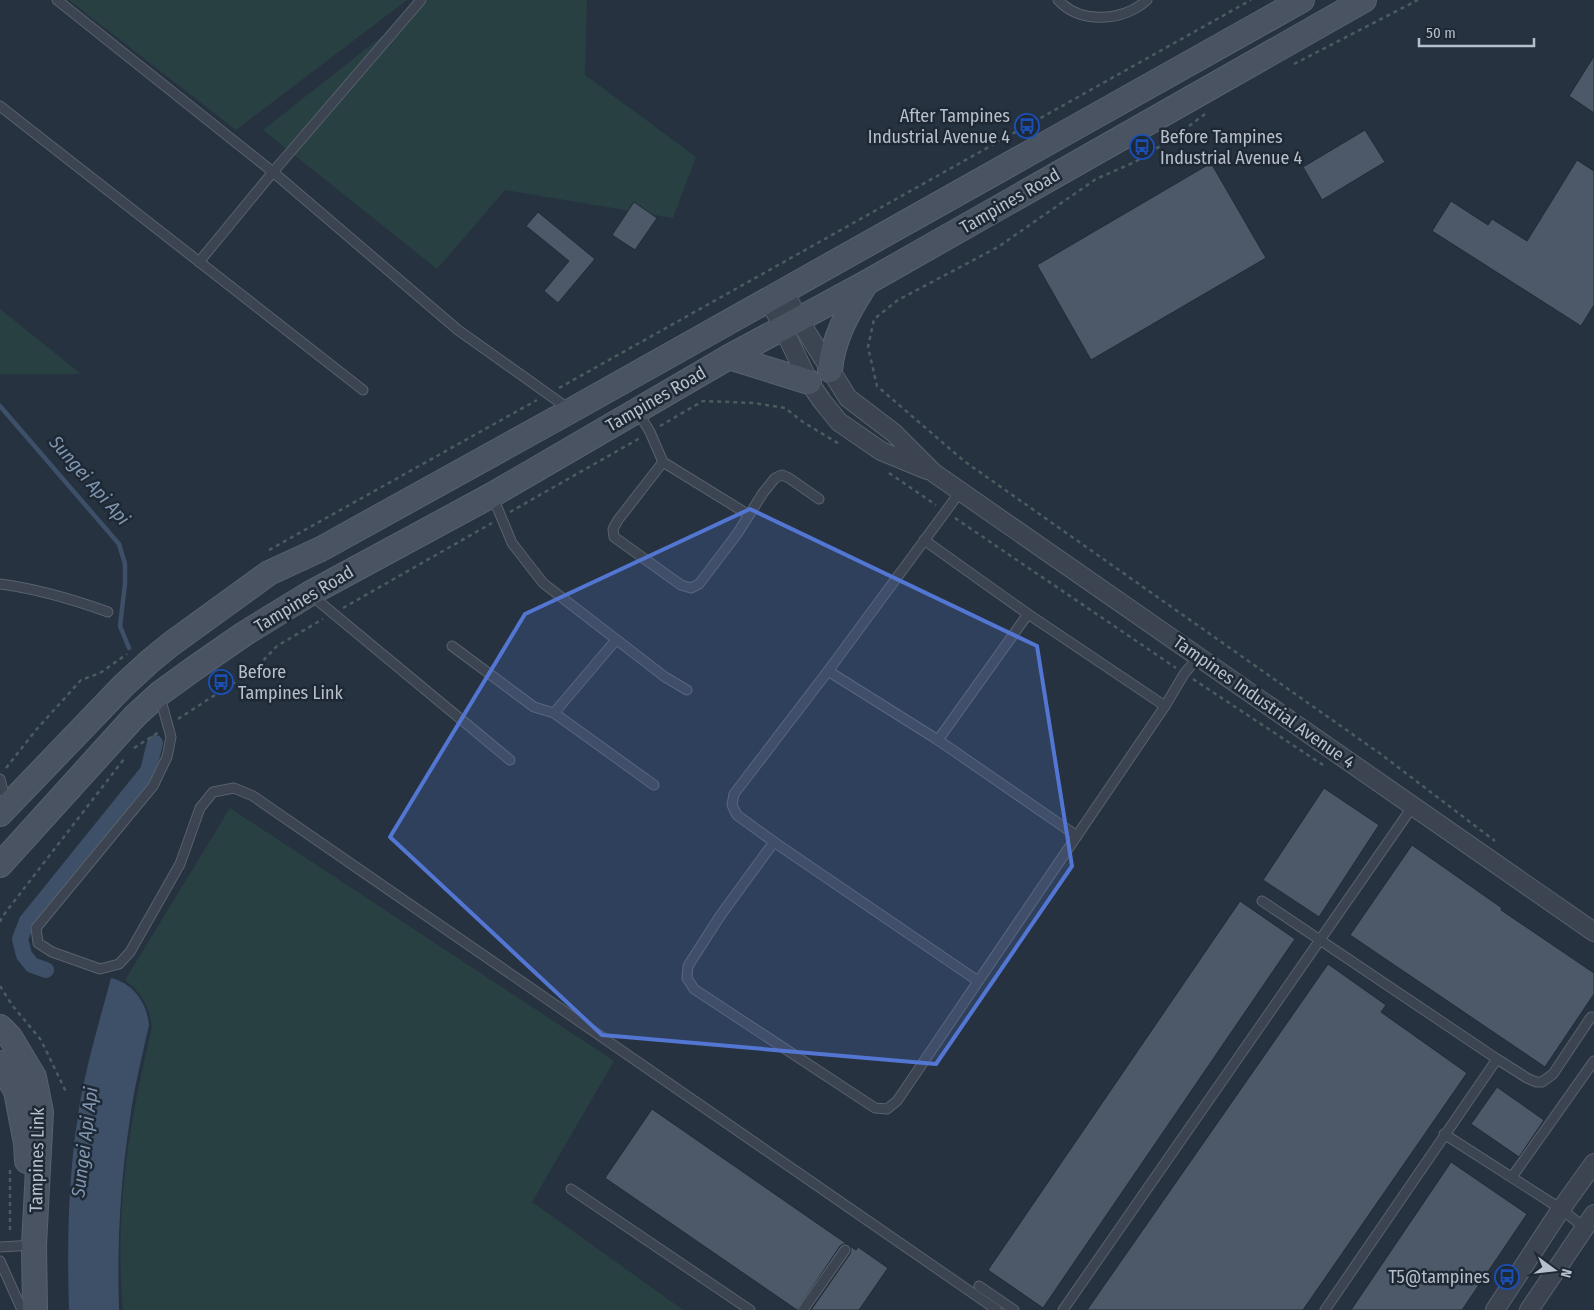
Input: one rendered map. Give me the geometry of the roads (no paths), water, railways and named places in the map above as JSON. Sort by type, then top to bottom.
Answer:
[{"type":"main road","name":"Tampines Road","points":[[6,808],[123,686],[149,662],[270,573],[321,549],[572,410],[1302,0]]},
{"type":"main road","name":"Tampines Road","points":[[0,865],[135,716],[159,694],[244,634],[309,594],[492,495],[729,357],[866,283],[1364,0]]},
{"type":"main road","points":[[830,370],[831,355],[846,315],[866,283]]},
{"type":"main road","points":[[729,357],[809,382]]},
{"type":"main road","name":"Tampines Link","points":[[0,1027],[10,1037],[34,1077],[41,1112],[34,1245],[35,1310]]},
{"type":"main road","name":"Tampines Link","points":[[0,1063],[16,1090],[25,1134],[28,1195],[34,1245]]},
{"type":"street","name":"Tampines Industrial Avenue 4","points":[[776,295],[791,324],[809,382],[839,422],[881,451],[934,473]]},
{"type":"street","name":"Tampines Industrial Avenue 4","points":[[791,324],[830,370],[848,398],[894,433],[934,473],[1594,932]]},
{"type":"street","points":[[1495,1310],[1594,1162]]},
{"type":"street","points":[[1528,1310],[1590,1221]]},
{"type":"lane","points":[[57,0],[273,172],[458,330],[572,410]]},
{"type":"lane","points":[[199,262],[273,172],[421,0]]},
{"type":"lane","points":[[1058,0],[1080,14],[1100,18],[1120,15],[1140,7],[1147,0]]},
{"type":"lane","points":[[0,106],[363,390]]},
{"type":"lane","points":[[636,410],[650,432],[663,462],[749,515]]},
{"type":"lane","points":[[663,462],[618,520],[613,529],[614,537],[681,585],[691,588],[699,584],[738,534],[775,478],[782,476],[789,478],[819,499]]},
{"type":"lane","points":[[960,492],[828,671],[734,794],[732,805],[737,815],[774,842],[978,981]]},
{"type":"lane","points":[[492,495],[512,543],[543,583],[616,640],[687,690]]},
{"type":"lane","points":[[924,540],[1028,614],[1165,706]]},
{"type":"lane","points":[[0,584],[55,594],[108,612]]},
{"type":"lane","points":[[309,594],[510,760]]},
{"type":"lane","points":[[938,740],[1028,614]]},
{"type":"lane","points":[[554,713],[616,640]]},
{"type":"lane","points":[[452,646],[534,707],[554,713],[654,785]]},
{"type":"lane","points":[[774,842],[720,916],[688,966],[687,978],[694,989],[875,1108],[887,1109],[897,1101],[1165,706],[1184,674],[1199,656]]},
{"type":"lane","points":[[828,671],[938,740],[1077,836]]},
{"type":"lane","points":[[159,694],[171,737],[167,757],[153,786],[36,928],[38,943],[52,952],[100,969],[119,964],[130,952],[180,864],[200,808],[213,792],[234,788],[261,801],[997,1310]]},
{"type":"lane","points":[[0,779],[6,808]]},
{"type":"lane","points":[[1063,1310],[1413,806]]},
{"type":"lane","points":[[1262,901],[1497,1059],[1536,1082],[1542,1082],[1553,1074],[1591,1017],[1594,1017]]},
{"type":"lane","points":[[1325,1310],[1497,1059]]},
{"type":"lane","points":[[1512,1178],[1594,1061]]},
{"type":"lane","points":[[1444,1134],[1561,1209],[1590,1221]]},
{"type":"lane","points":[[571,1189],[750,1310]]},
{"type":"lane","points":[[0,1247],[34,1245]]},
{"type":"lane","points":[[803,1310],[845,1250]]},
{"type":"lane","points":[[0,1261],[22,1310]]},
{"type":"lane","points":[[979,1286],[1014,1310]]},
{"type":"water","points":[[111,978],[126,985],[138,996],[145,1009],[149,1025],[134,1096],[124,1167],[118,1262],[119,1310],[69,1310],[69,1212],[78,1115],[84,1081]]},
{"type":"waterway","name":"Sungei Api Api","points":[[0,406],[119,544],[125,564],[125,584],[120,626],[129,648]]},
{"type":"waterway","name":"Sungei Api Api","points":[[46,970],[32,965],[24,955],[20,939],[27,921],[148,771],[155,743]]},
{"type":"place","name":"After Tampines Industrial Avenue 4","points":[[1027,126]]},
{"type":"place","name":"Before Tampines Industrial Avenue 4","points":[[1142,147]]},
{"type":"place","name":"Before Tampines Link","points":[[221,682]]},
{"type":"place","name":"T5@tampines","points":[[1507,1277]]}]
